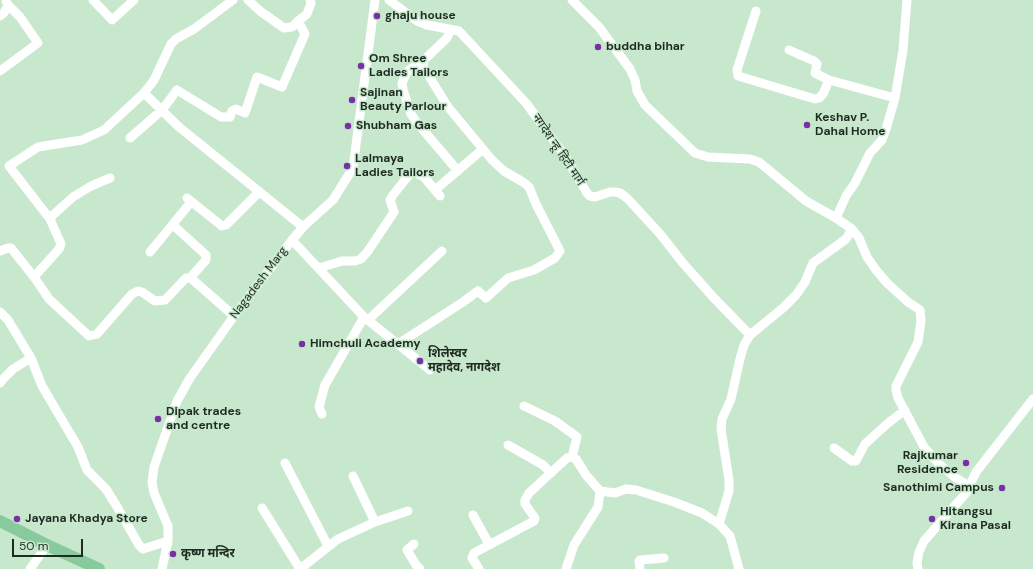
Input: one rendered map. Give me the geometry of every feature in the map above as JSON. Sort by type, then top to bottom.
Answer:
[{"type":"main road","points":[[0,521],[99,569]]},
{"type":"street","points":[[93,0],[112,20],[134,0]]},
{"type":"street","points":[[34,277],[59,249],[61,244],[50,219],[9,166],[38,147],[82,140],[104,130],[144,93],[154,80],[171,44],[233,0]]},
{"type":"street","points":[[248,0],[260,11],[284,28],[292,27],[307,14],[311,3],[310,0]]},
{"type":"street","name":"Nagadesh Marg","points":[[162,569],[168,540],[168,526],[154,493],[152,482],[154,467],[177,401],[190,378],[234,316],[303,227],[333,200],[353,168],[375,0]]},
{"type":"street","name":"नगदेश न्हू हिटी मार्ग","points":[[389,0],[416,20],[427,25],[459,31],[526,103],[565,156],[587,193],[590,196],[595,197],[610,192],[615,192],[620,193],[627,198],[661,235],[712,297],[750,335]]},
{"type":"street","points":[[572,0],[599,27],[630,69],[635,80],[637,92],[645,105],[695,153],[708,157],[759,162],[806,201],[852,229],[859,238],[867,257],[883,278],[908,302],[920,310],[921,321],[918,342],[896,386],[898,398],[924,447],[945,469],[969,486]]},
{"type":"street","points":[[836,218],[870,152],[882,140],[896,98],[908,0]]},
{"type":"street","points":[[0,16],[4,12],[7,2]]},
{"type":"street","points":[[0,71],[38,44],[20,17],[7,2]]},
{"type":"street","points":[[756,11],[737,70],[738,76],[815,99],[819,98],[823,94],[829,80]]},
{"type":"street","points":[[130,138],[162,110],[177,90],[221,117],[230,117],[232,111],[236,109],[245,113],[257,77],[282,87],[305,34],[298,21]]},
{"type":"street","points":[[451,29],[447,38],[424,60],[423,64],[412,68],[407,72],[402,83],[412,114],[418,124],[458,171]]},
{"type":"street","points":[[789,50],[814,61],[817,64],[815,73],[829,80],[896,98]]},
{"type":"street","points":[[398,344],[478,291],[486,298],[508,278],[534,270],[554,258],[559,253],[559,247],[536,204],[529,187],[524,182],[498,166],[483,149],[448,107],[423,64]]},
{"type":"street","points":[[144,93],[179,128],[211,152],[303,227]]},
{"type":"street","points":[[319,268],[342,261],[361,259],[394,212],[390,200],[409,175],[414,172],[424,177],[437,193],[458,171],[483,149]]},
{"type":"street","points":[[50,219],[74,197],[91,186],[110,178]]},
{"type":"street","points":[[150,252],[173,225],[189,200],[222,226],[226,225],[259,192]]},
{"type":"street","points":[[0,251],[11,248],[49,299],[89,336],[97,334],[132,294],[138,291],[155,301],[165,300],[182,281],[186,278],[190,278],[206,260],[206,255],[173,225]]},
{"type":"street","points":[[719,524],[729,491],[729,480],[721,429],[722,419],[731,399],[744,345],[750,335],[783,308],[796,295],[805,282],[813,263],[846,239],[852,229]]},
{"type":"street","points":[[292,240],[366,318],[430,370]]},
{"type":"street","points":[[322,414],[319,406],[325,385],[366,318],[442,251]]},
{"type":"street","points":[[190,278],[234,316]]},
{"type":"street","points":[[0,312],[8,320],[31,358],[42,386],[78,447],[87,470],[106,489],[139,545],[143,549],[168,540]]},
{"type":"street","points":[[0,383],[13,369],[31,358]]},
{"type":"street","points":[[918,569],[916,563],[924,541],[966,493],[976,472],[1033,399]]},
{"type":"street","points":[[524,406],[555,421],[577,438],[572,457]]},
{"type":"street","points":[[834,448],[852,461],[856,461],[865,444],[905,410]]},
{"type":"street","points":[[508,445],[543,465],[551,473]]},
{"type":"street","points":[[572,457],[576,459],[586,475],[600,491],[615,493],[626,490],[636,490],[702,513],[719,524],[730,536],[739,569]]},
{"type":"street","points":[[479,569],[472,558],[472,555],[489,544],[534,521],[535,518],[525,504],[525,500],[529,493],[567,458],[572,457]]},
{"type":"street","points":[[285,463],[328,546]]},
{"type":"street","points":[[353,476],[375,522]]},
{"type":"street","points":[[566,569],[574,545],[598,507],[600,491]]},
{"type":"street","points":[[262,508],[300,569],[328,546],[354,531],[408,511]]},
{"type":"street","points":[[473,515],[489,544]]},
{"type":"street","points":[[414,544],[407,550],[420,569]]},
{"type":"street","points":[[30,569],[47,545]]},
{"type":"street","points":[[640,569],[640,560],[664,558]]},
{"type":"place","name":"ghaju house","points":[[377,16]]},
{"type":"place","name":"buddha bihar","points":[[598,47]]},
{"type":"place","name":"Om Shree Ladies Tailors","points":[[361,66]]},
{"type":"place","name":"Sajinan Beauty Parlour","points":[[352,100]]},
{"type":"place","name":"Keshav P. Dahal Home","points":[[807,125]]},
{"type":"place","name":"Shubham Gas","points":[[348,126]]},
{"type":"place","name":"Lalmaya Ladies Tailors","points":[[347,166]]},
{"type":"place","name":"Himchuli Academy","points":[[302,344]]},
{"type":"place","name":"शिलेस्वर महादेव, नागदेश","points":[[420,361]]},
{"type":"place","name":"Dipak trades and centre","points":[[158,419]]},
{"type":"place","name":"Rajkumar Residence","points":[[966,463]]},
{"type":"place","name":"Sanothimi Campus","points":[[1002,488]]},
{"type":"place","name":"Jayana Khadya Store","points":[[17,519]]},
{"type":"place","name":"Hitangsu Kirana Pasal","points":[[932,519]]},
{"type":"place","name":"कृष्ण मन्दिर","points":[[173,554]]}]
